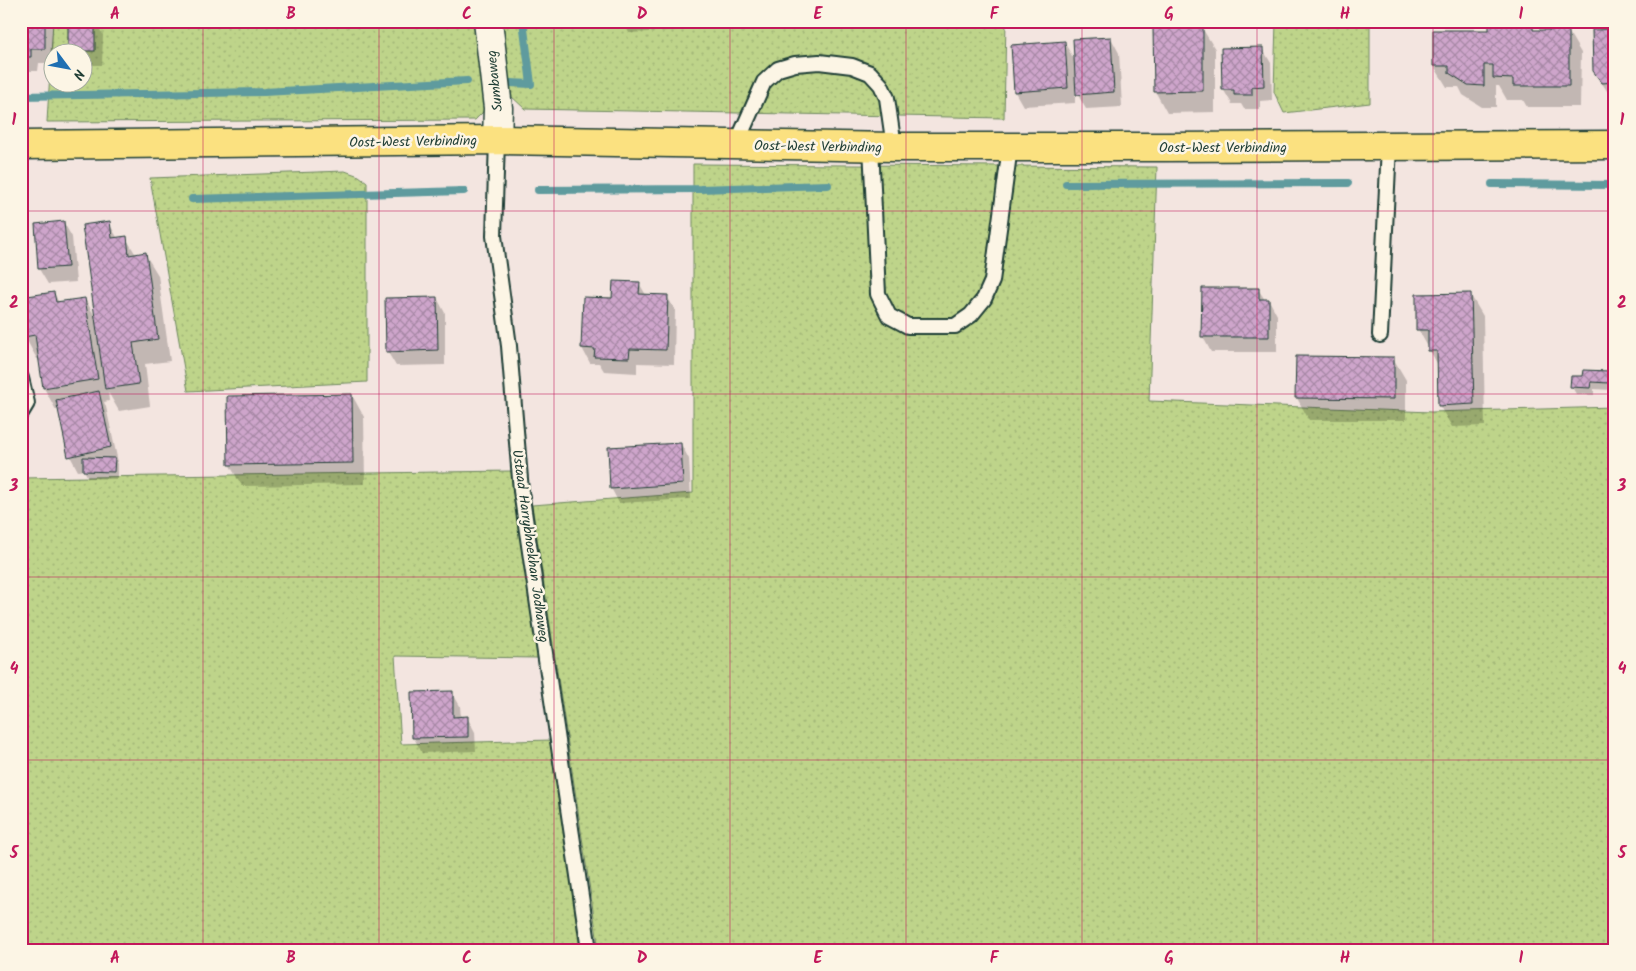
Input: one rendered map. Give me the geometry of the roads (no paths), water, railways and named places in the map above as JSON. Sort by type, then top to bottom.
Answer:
[{"type":"main road","name":"Oost-West Verbinding","points":[[21,145],[497,140],[1010,147],[1615,145]]},
{"type":"street","name":"Sumbaweg","points":[[488,21],[498,108],[497,140]]},
{"type":"lane","points":[[736,144],[764,82],[778,69],[795,64],[819,62],[852,66],[870,73],[881,85],[887,98],[882,146],[878,294],[889,316],[908,326],[954,326],[971,315],[984,298],[992,280],[1010,147]]},
{"type":"lane","name":"Ustaad Harrybhoekhan Jodhaweg","points":[[497,140],[494,236],[509,346],[521,491],[589,950]]},
{"type":"lane","points":[[1380,335],[1389,145]]},
{"type":"lane","points":[[21,378],[26,402],[21,413]]},
{"type":"waterway","points":[[510,83],[531,84],[523,21]]},
{"type":"waterway","points":[[21,96],[264,92],[467,81]]},
{"type":"waterway","points":[[1066,184],[1348,183]]},
{"type":"waterway","points":[[1492,184],[1615,185]]},
{"type":"waterway","points":[[538,190],[700,189],[828,185]]},
{"type":"waterway","points":[[192,199],[464,191]]}]
